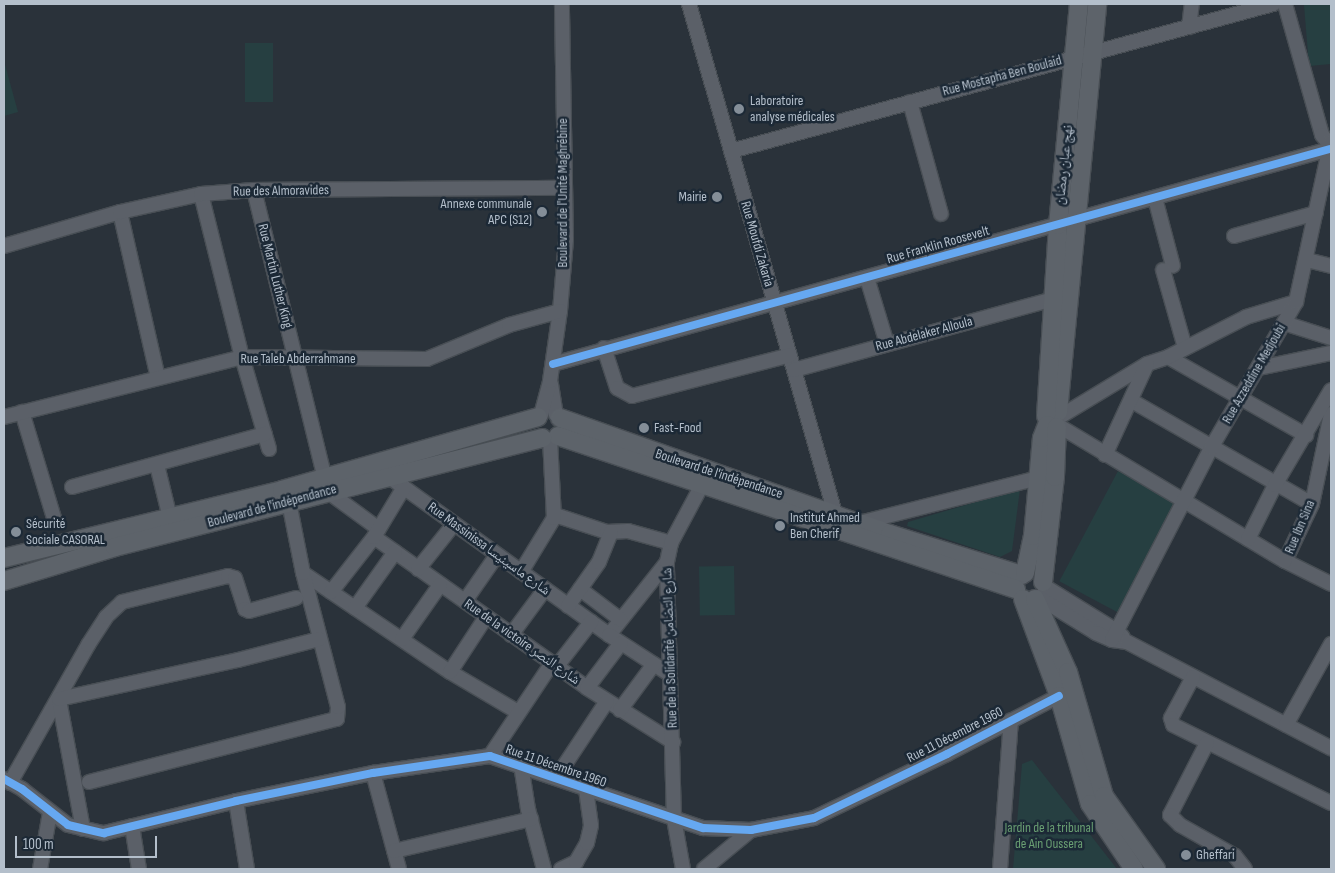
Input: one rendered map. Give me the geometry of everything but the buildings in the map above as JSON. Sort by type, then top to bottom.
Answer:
[{"type":"main road","name":"نهج عبان رمضان","points":[[1031,588],[1038,478],[1055,420],[1079,4]]},
{"type":"main road","name":"نهج عبان رمضان","points":[[1031,588],[1056,477],[1053,299],[1093,50],[1097,4]]},
{"type":"main road","name":"Boulevard de l'indépendance","points":[[4,558],[170,518],[326,484],[549,416],[812,513],[1031,588]]},
{"type":"main road","points":[[549,416],[562,425],[550,438],[535,429],[549,416]]},
{"type":"main road","name":"Boulevard de l'indépendance","points":[[4,579],[289,502],[326,484],[388,476],[550,438],[702,485],[812,513],[835,513],[1031,588]]},
{"type":"main road","points":[[4,566],[4,579]]},
{"type":"main road","points":[[4,594],[52,566]]},
{"type":"main road","points":[[1031,588],[1090,804],[1134,869]]},
{"type":"main road","points":[[1031,588],[1068,672],[1104,796],[1156,869]]},
{"type":"street","name":"Boulevard de l'Unité Maghrébine","points":[[549,416],[550,381],[560,311],[566,239],[562,4]]},
{"type":"street","name":"Rue Moufdi Zakaria","points":[[689,4],[835,513]]},
{"type":"street","points":[[1189,27],[1192,4]]},
{"type":"street","name":"Rue Mostapha Ben Boulaid","points":[[731,151],[1093,50],[1189,27],[1244,7],[1273,4]]},
{"type":"street","points":[[1285,4],[1322,135],[1330,145]]},
{"type":"street","points":[[910,102],[941,214]]},
{"type":"street","name":"Rue Azzeddine Medjoubi","points":[[1119,638],[1138,593],[1211,448],[1296,302],[1307,260],[1316,213],[1327,193],[1330,145]]},
{"type":"street","name":"Rue Franklin Roosevelt","points":[[552,364],[604,348],[867,278],[1155,198],[1330,145]]},
{"type":"street","name":"Rue des Almoravides","points":[[4,246],[120,212],[201,194],[254,190],[564,188]]},
{"type":"street","name":"Rue Martin Luther King","points":[[254,190],[326,484]]},
{"type":"street","points":[[201,194],[242,357],[269,449]]},
{"type":"street","points":[[1155,198],[1185,348]]},
{"type":"street","points":[[120,212],[158,378]]},
{"type":"street","points":[[1234,236],[1316,213]]},
{"type":"street","points":[[1307,260],[1331,266]]},
{"type":"street","points":[[867,278],[887,344]]},
{"type":"street","name":"Rue Abdelaker Alloula","points":[[794,370],[1053,299]]},
{"type":"street","points":[[1286,560],[1105,454],[1055,420],[1147,364],[1168,357],[1246,318],[1296,302]]},
{"type":"street","name":"Rue Taleb Abderrahmane","points":[[4,417],[242,357],[427,359],[509,325],[560,311]]},
{"type":"street","points":[[1284,323],[1331,338]]},
{"type":"street","points":[[604,348],[617,388],[632,396],[790,355]]},
{"type":"street","points":[[1259,368],[1331,353]]},
{"type":"street","points":[[1168,357],[1239,399],[1306,435]]},
{"type":"street","points":[[1105,454],[1132,401],[1147,364]]},
{"type":"street","points":[[1248,539],[1275,485],[1331,390]]},
{"type":"street","points":[[1132,401],[1275,485],[1312,504]]},
{"type":"street","points":[[22,412],[55,521]]},
{"type":"street","name":"Rue Ibn Sina","points":[[1331,414],[1312,504],[1286,560],[1331,584]]},
{"type":"street","points":[[72,486],[157,465],[265,434]]},
{"type":"street","points":[[521,572],[555,515],[550,438]]},
{"type":"street","points":[[157,465],[170,518]]},
{"type":"street","name":"Rue Massinissa شارع ماسينيسا","points":[[388,476],[608,635],[669,674]]},
{"type":"street","points":[[860,523],[1038,478]]},
{"type":"street","name":"Rue de la victoire شارع النصر","points":[[326,484],[395,552],[587,688],[672,742]]},
{"type":"street","name":"Rue de la Solidarité شارع التضامن","points":[[684,869],[674,819],[667,562],[671,543],[702,485]]},
{"type":"street","points":[[331,592],[376,533],[404,487]]},
{"type":"street","points":[[89,782],[332,722],[339,714],[303,573],[289,502]]},
{"type":"street","points":[[555,515],[611,532],[628,531],[671,543]]},
{"type":"street","points":[[418,568],[454,524]]},
{"type":"street","points":[[568,606],[603,554],[611,532]]},
{"type":"street","points":[[355,608],[395,552]]},
{"type":"street","points":[[465,601],[497,555]]},
{"type":"street","points":[[608,635],[667,562]]},
{"type":"street","points":[[303,573],[450,672],[518,712]]},
{"type":"street","points":[[7,781],[59,699],[106,617],[128,599],[228,576],[235,578],[245,609],[249,611],[296,598]]},
{"type":"street","points":[[402,639],[440,585]]},
{"type":"street","points":[[1031,588],[1119,638],[1331,748]]},
{"type":"street","points":[[511,635],[545,589]]},
{"type":"street","points":[[580,589],[621,620]]},
{"type":"street","points":[[450,672],[486,617]]},
{"type":"street","points":[[490,756],[518,712],[554,664],[591,622]]},
{"type":"street","points":[[59,699],[238,660],[319,638]]},
{"type":"street","points":[[587,688],[621,643]]},
{"type":"street","points":[[1286,725],[1331,644]]},
{"type":"street","points":[[620,710],[654,664]]},
{"type":"street","points":[[1193,676],[1170,721],[1207,743],[1331,804]]},
{"type":"street","name":"Rue 11 Décembre 1960","points":[[7,781],[68,825],[104,833],[236,801],[373,773],[490,756],[521,765],[674,819],[722,831],[751,830],[814,818],[1059,696]]},
{"type":"street","points":[[59,699],[83,829]]},
{"type":"street","points":[[556,778],[607,701]]},
{"type":"street","points":[[1000,869],[1011,720]]},
{"type":"street","points":[[1207,743],[1170,815],[1180,825],[1235,856],[1245,869]]},
{"type":"street","points":[[521,765],[531,819],[544,869]]},
{"type":"street","points":[[373,773],[399,869]]},
{"type":"street","points":[[561,869],[576,862],[587,843],[591,825],[586,788]]},
{"type":"street","points":[[236,801],[247,869]]},
{"type":"street","points":[[40,869],[50,812]]},
{"type":"street","points":[[394,851],[531,819]]},
{"type":"street","points":[[132,826],[139,869]]},
{"type":"street","points":[[704,869],[751,830]]},
{"type":"green space","points":[[1331,4],[1331,64],[1309,66],[1304,5]]},
{"type":"green space","points":[[245,43],[273,43],[273,102],[245,102]]},
{"type":"green space","points":[[4,61],[18,112],[4,116]]},
{"type":"green space","points":[[1118,471],[1178,503],[1119,613],[1059,581]]},
{"type":"green space","points":[[1020,489],[1012,551],[1000,557],[907,526],[908,522]]},
{"type":"green space","points":[[734,566],[735,615],[700,616],[699,567]]},
{"type":"green space","name":"Jardin de la tribunal de Ain Oussera","points":[[1032,760],[1117,869],[1013,869],[1022,764]]},
{"type":"cycle path","points":[[553,364],[1330,149]]},
{"type":"cycle path","points":[[4,779],[22,789],[68,825],[104,833],[236,801],[373,773],[490,756],[703,828],[751,830],[814,818],[947,754],[1059,696]]},
{"type":"place","name":"Laboratoire analyse médicales","points":[[739,109]]},
{"type":"place","name":"Mairie","points":[[717,197]]},
{"type":"place","name":"Annexe communale APC (S12)","points":[[542,212]]},
{"type":"place","name":"Fast-Food","points":[[644,428]]},
{"type":"place","name":"Institut Ahmed Ben Cherif","points":[[780,526]]},
{"type":"place","name":"Sécurité Sociale CASORAL","points":[[16,532]]},
{"type":"place","name":"Gheffari","points":[[1186,855]]}]
